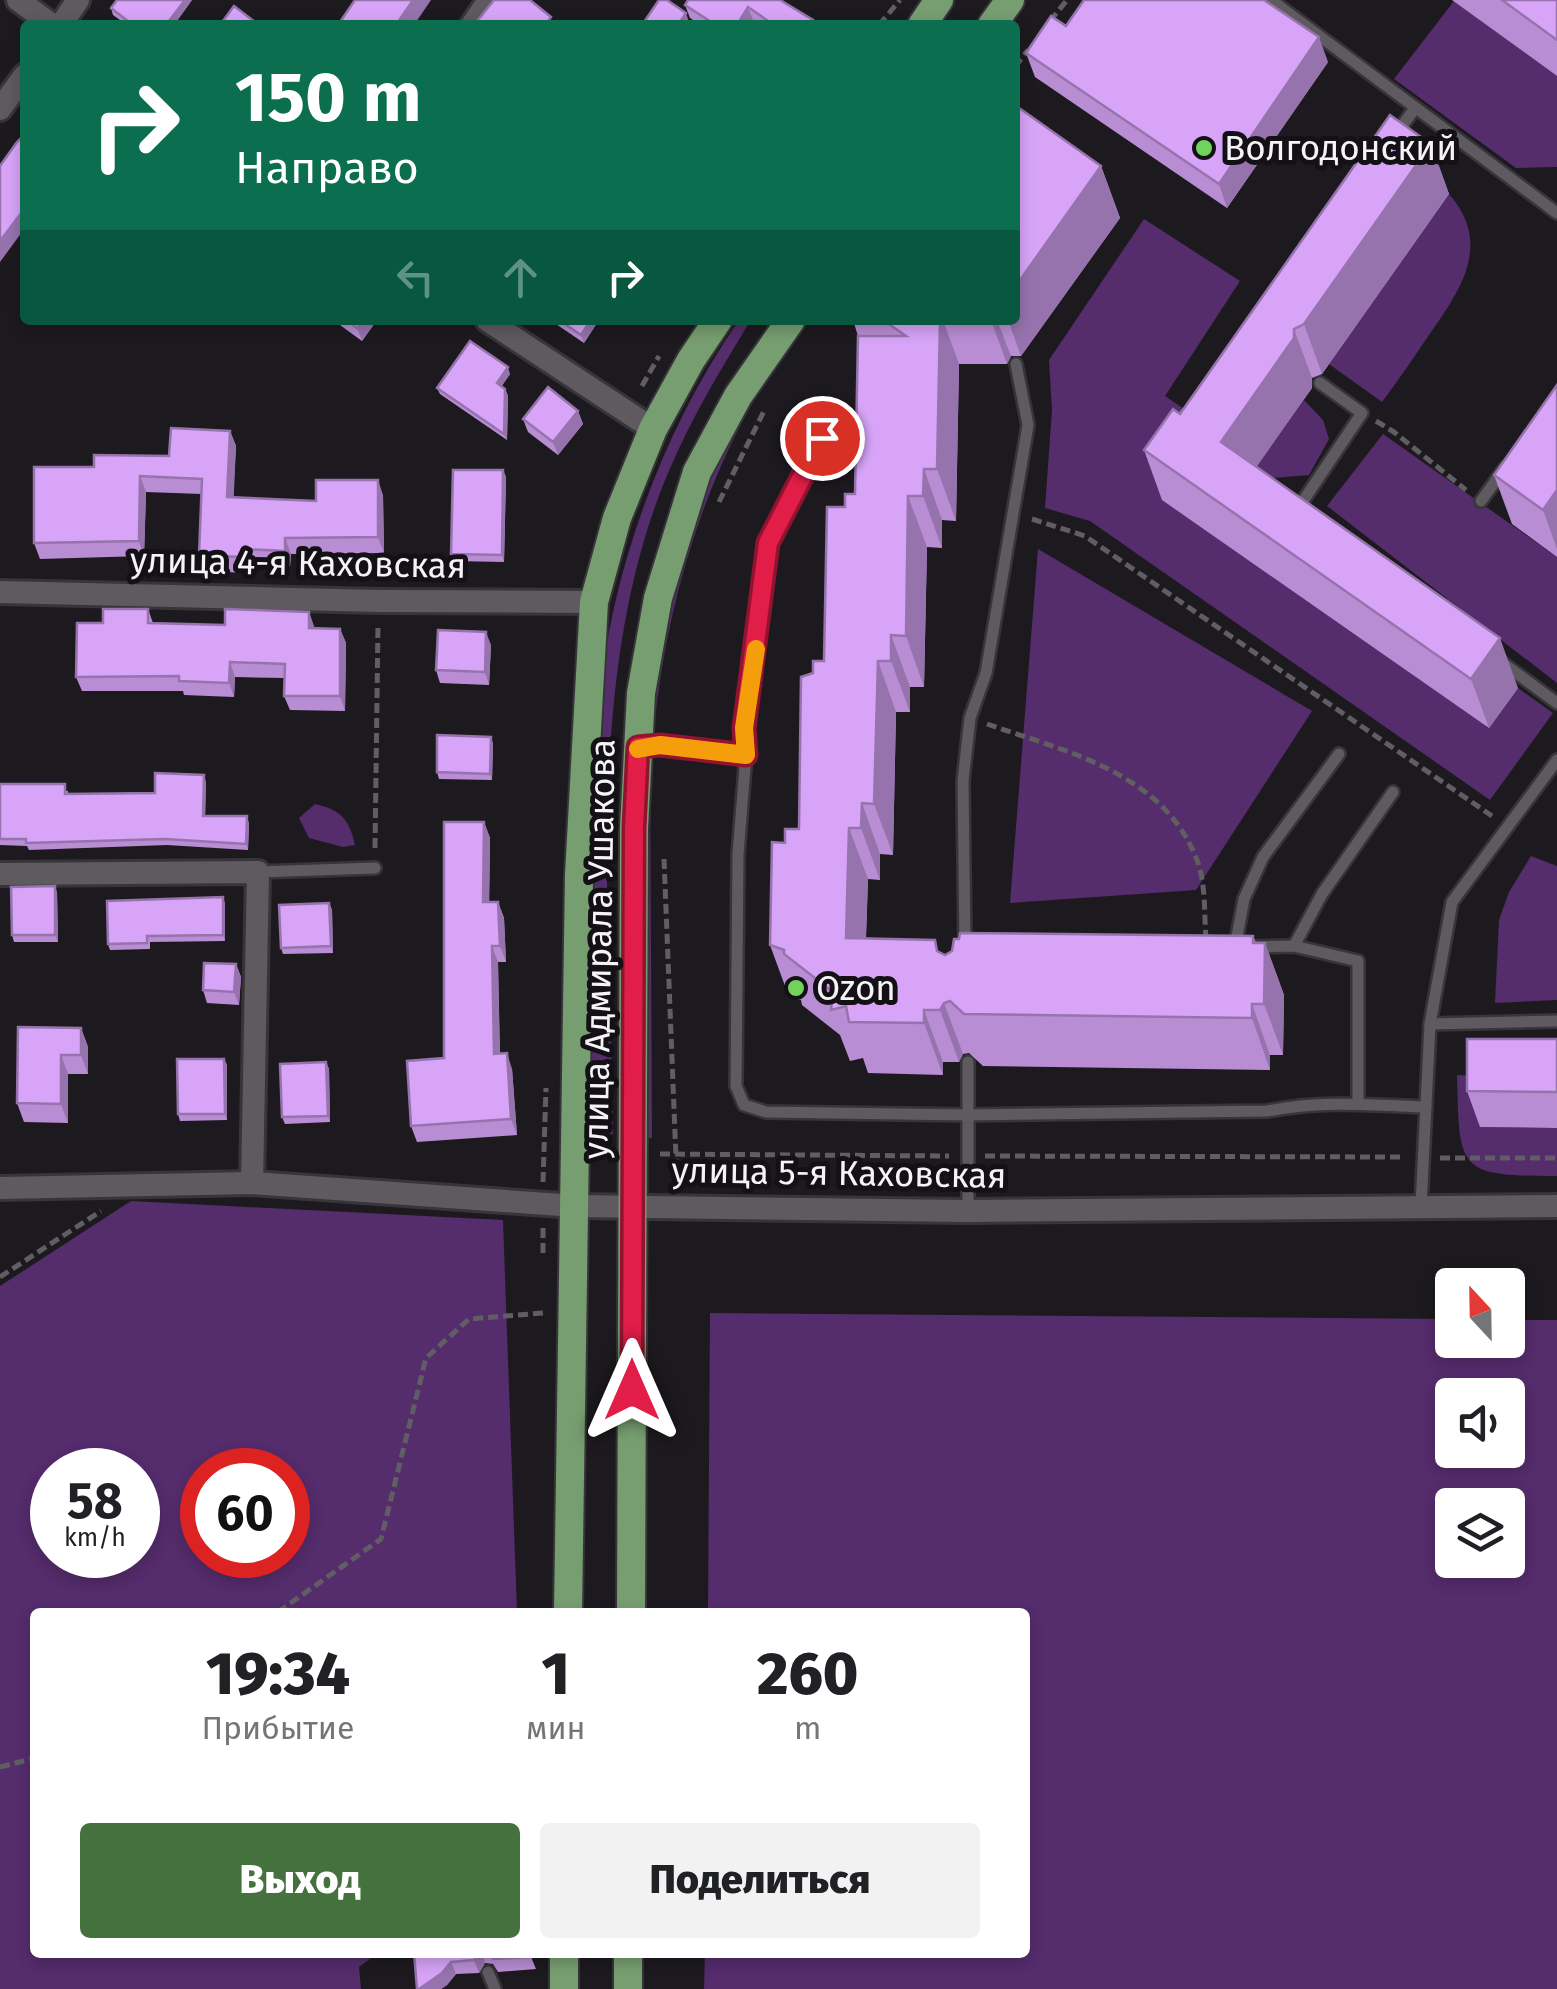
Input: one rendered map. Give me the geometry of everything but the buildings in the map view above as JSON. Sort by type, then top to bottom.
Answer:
[{"type":"main road","name":"улица Адмирала Ушакова","points":[[568,1608],[579,874],[594,602],[617,518],[653,429],[715,325]]},
{"type":"main road","name":"улица Адмирала Ушакова","points":[[630,1608],[640,693],[658,598],[697,472],[738,396],[787,325]]},
{"type":"main road","points":[[564,1958],[564,1989]]},
{"type":"main road","points":[[628,1958],[628,1989]]},
{"type":"street","points":[[18,0],[45,20]]},
{"type":"street","points":[[0,109],[20,81]]},
{"type":"street","points":[[495,325],[653,429]]},
{"type":"street","name":"улица 4-я Каховская","points":[[0,592],[594,602]]},
{"type":"street","points":[[0,874],[258,872],[252,1184]]},
{"type":"street","name":"улица 5-я Каховская","points":[[0,1188],[252,1184],[575,1206],[968,1211],[1557,1206]]},
{"type":"lane","points":[[1271,0],[1557,213]]},
{"type":"lane","points":[[1391,140],[1415,108]]},
{"type":"lane","points":[[964,963],[963,781],[970,718],[986,673],[1028,425],[1016,364]]},
{"type":"lane","points":[[1312,522],[1296,510],[1362,414],[1320,383]]},
{"type":"lane","points":[[822,438],[768,543],[744,728],[746,755],[738,854],[736,1086],[744,1105],[766,1112],[968,1115],[1268,1111],[1296,1105],[1426,1107]]},
{"type":"lane","points":[[1480,501],[1513,456]]},
{"type":"lane","points":[[1496,658],[1557,703]]},
{"type":"lane","points":[[638,747],[660,745],[746,755]]},
{"type":"lane","points":[[1235,947],[1244,898],[1263,857],[1339,754]]},
{"type":"lane","points":[[1421,1206],[1430,1024],[1452,902],[1557,760]]},
{"type":"lane","points":[[1294,946],[1322,894],[1393,792]]},
{"type":"lane","points":[[258,872],[375,868]]},
{"type":"lane","points":[[964,946],[983,946]]},
{"type":"lane","points":[[1207,946],[1294,946],[1358,961],[1358,1104]]},
{"type":"lane","points":[[1430,1024],[1557,1021]]},
{"type":"lane","points":[[968,1062],[968,1211]]},
{"type":"lane","points":[[488,1972],[495,1989]]},
{"type":"path","points":[[883,20],[900,0]]},
{"type":"path","points":[[1043,31],[1067,0]]},
{"type":"path","points":[[1020,61],[1031,47]]},
{"type":"path","points":[[1362,414],[1394,432],[1480,501]]},
{"type":"path","points":[[1015,514],[1084,536],[1508,826]]},
{"type":"path","points":[[375,868],[378,601]]},
{"type":"path","points":[[970,718],[1081,758],[1130,779],[1153,796],[1177,824],[1198,863],[1207,946]]},
{"type":"path","points":[[542,1154],[576,1154]]},
{"type":"path","points":[[632,1154],[1557,1158]]},
{"type":"path","points":[[0,1277],[141,1185]]},
{"type":"path","points":[[284,1608],[381,1539],[426,1358],[469,1319],[543,1313]]},
{"type":"path","points":[[0,1767],[30,1759]]},
{"type":"shaded area","points":[[1454,1],[1557,76],[1557,167],[1516,168],[1394,79]]},
{"type":"shaded area","points":[[1449,194],[1469,230],[1468,265],[1453,299],[1382,402],[1329,364]]},
{"type":"shaded area","points":[[1144,219],[1240,281],[1165,396],[1212,428],[1488,728],[1518,688],[1553,713],[1490,800],[1090,521],[1045,508],[1052,410],[1049,360]]},
{"type":"shaded area","points":[[736,325],[748,325],[706,395],[668,473],[641,550],[624,630],[613,713],[608,798],[613,1134],[592,1134],[594,781],[606,648],[639,519],[673,436]]},
{"type":"shaded area","points":[[796,325],[806,325],[778,362],[739,427],[704,509],[677,595],[654,728],[647,717],[647,687],[708,474]]},
{"type":"shaded area","points":[[1304,400],[1323,420],[1329,439],[1309,475],[1247,480]]},
{"type":"shaded area","points":[[1383,434],[1557,557],[1557,683],[1327,506]]},
{"type":"shaded area","points":[[1038,549],[1312,711],[1196,890],[1010,903]]},
{"type":"shaded area","points":[[650,771],[652,1138],[644,1138],[645,779]]},
{"type":"shaded area","points":[[315,804],[342,817],[355,845],[343,847],[309,838],[299,818]]},
{"type":"shaded area","points":[[1531,856],[1557,866],[1557,1000],[1495,1003],[1499,920],[1509,892]]},
{"type":"shaded area","points":[[1457,1075],[1480,1076],[1481,1127],[1557,1128],[1557,1176],[1500,1174],[1471,1162],[1463,1149],[1460,1131]]},
{"type":"shaded area","points":[[131,1201],[503,1220],[517,1608],[30,1608],[30,1958],[371,1958],[359,1967],[361,1989],[0,1989],[0,1286]]},
{"type":"shaded area","points":[[710,1313],[1435,1319],[1435,1358],[1525,1358],[1525,1320],[1557,1320],[1557,1989],[704,1989],[705,1958],[1030,1958],[1030,1608],[708,1608]]},
{"type":"slow traffic","points":[[638,749],[660,745],[746,755],[744,728],[756,649]]},
{"type":"place","name":"Волгодонский","points":[[1204,148]]},
{"type":"place","name":"Ozon","points":[[796,988]]},
{"type":"route","points":[[632,1390],[634,828],[638,747],[660,745],[746,755],[744,728],[768,543],[822,438]]}]
